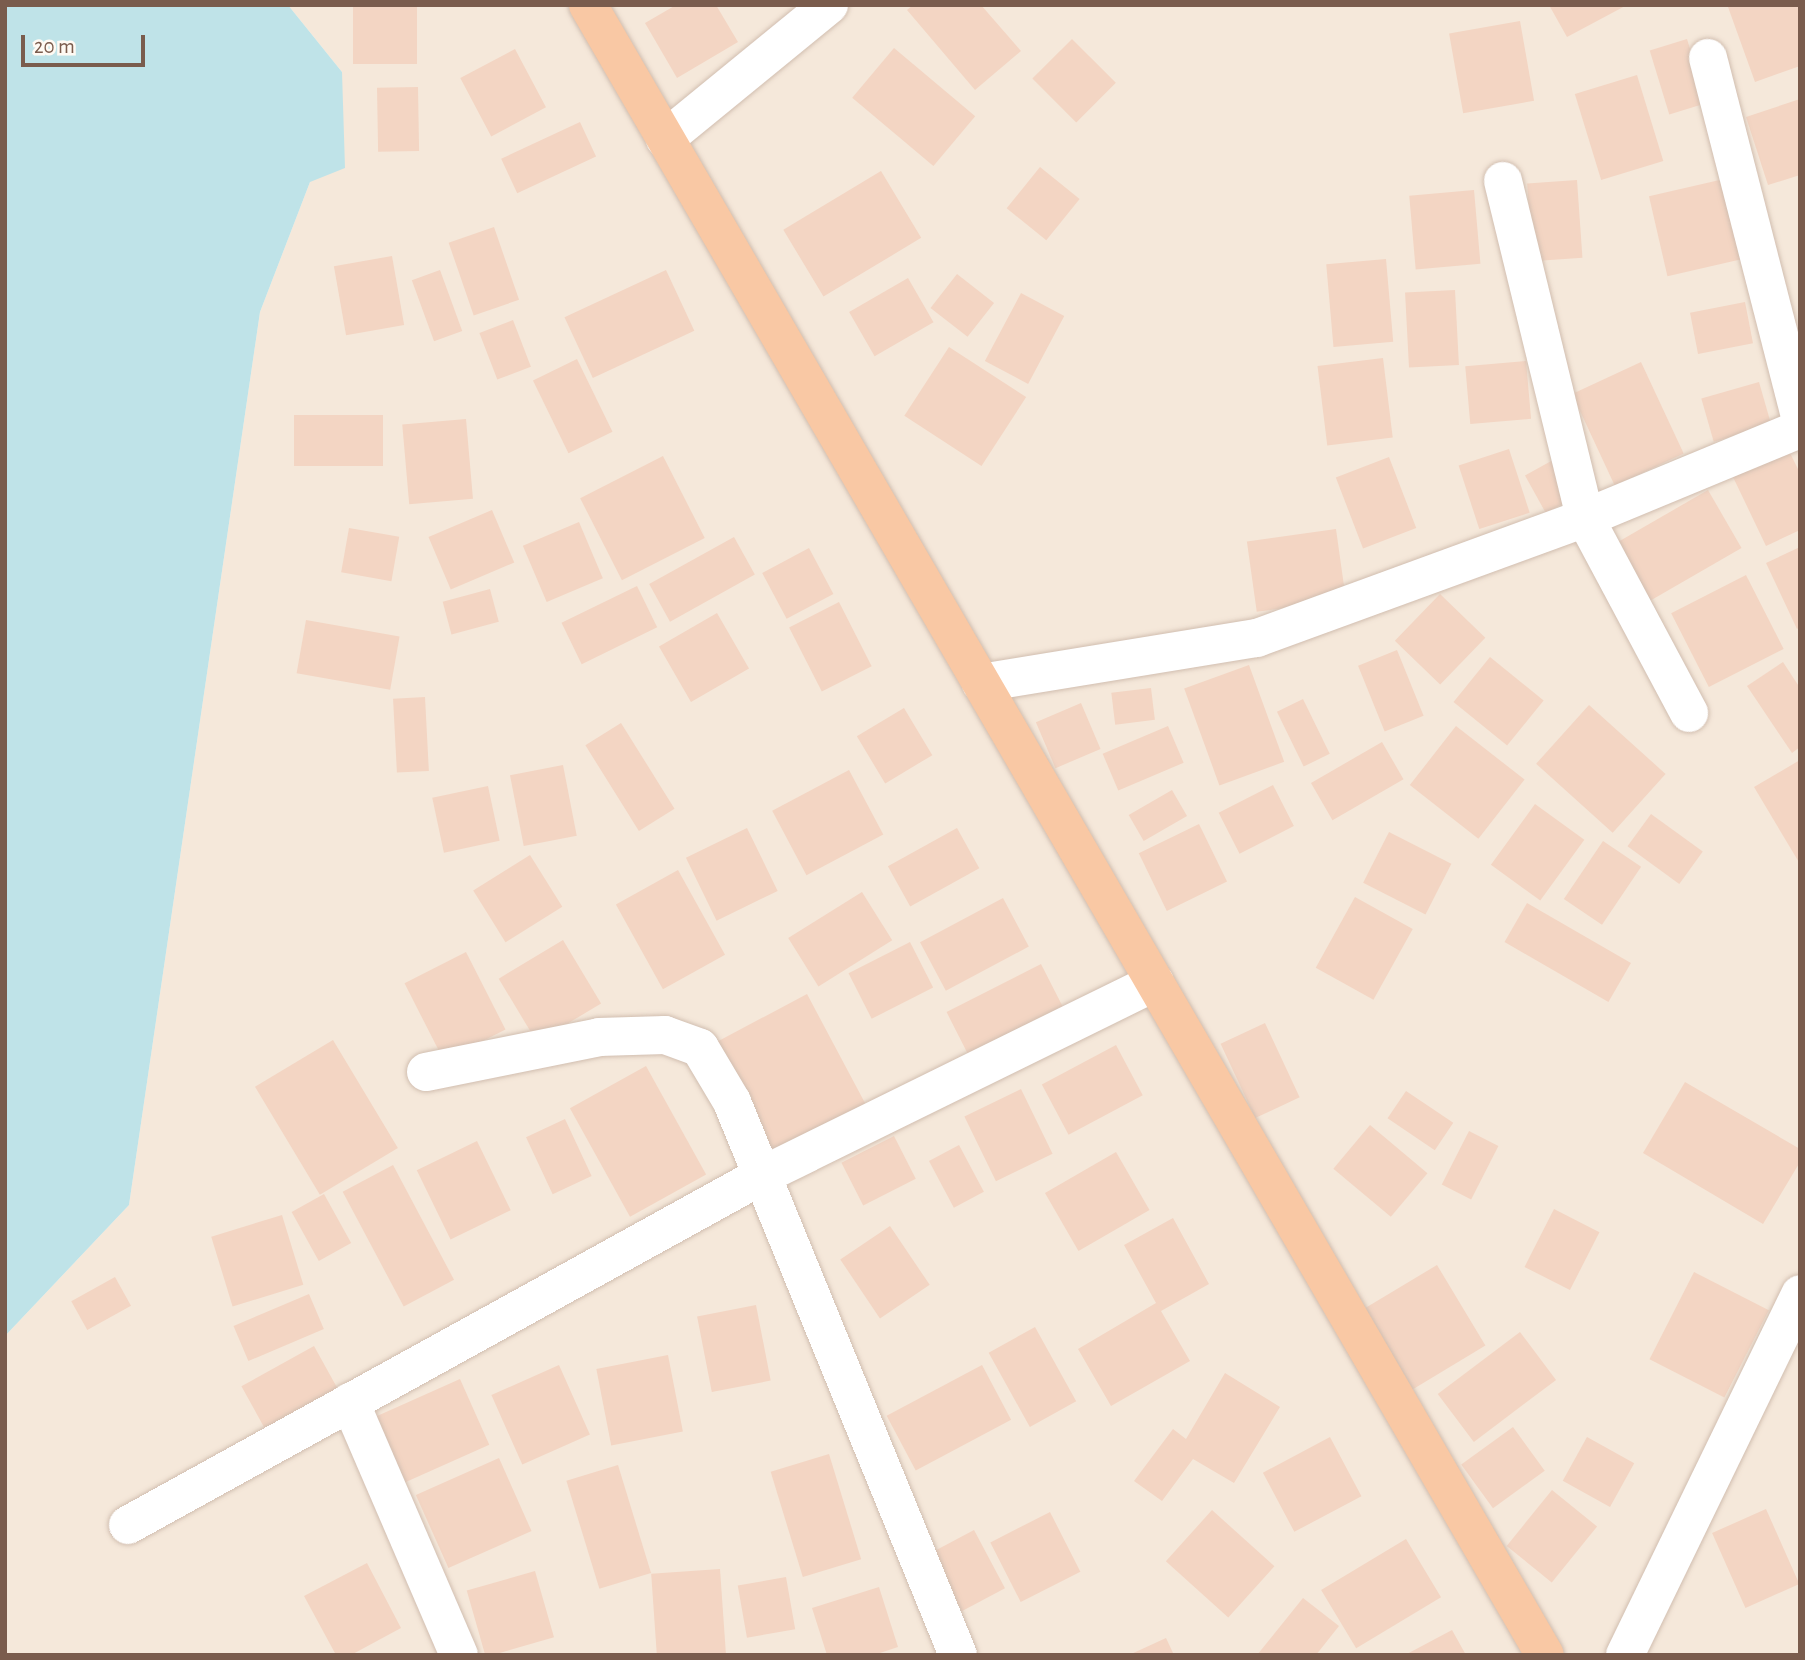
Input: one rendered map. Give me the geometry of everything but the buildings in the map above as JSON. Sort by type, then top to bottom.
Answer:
[{"type":"highway","points":[[588,5],[1545,1655]]},
{"type":"street","points":[[665,139],[829,5]]},
{"type":"street","points":[[1708,58],[1800,417]]},
{"type":"street","points":[[1503,181],[1586,518],[1689,713]]},
{"type":"street","points":[[981,683],[1257,638],[1586,518],[1800,429]]},
{"type":"street","points":[[128,1525],[761,1177],[1155,982]]},
{"type":"street","points":[[426,1072],[599,1037],[665,1035],[700,1048],[732,1102],[958,1655]]},
{"type":"street","points":[[1625,1655],[1800,1294]]},
{"type":"street","points":[[350,1402],[459,1655]]},
{"type":"shaded area","points":[[288,5],[1800,5],[1800,1655],[5,1655],[5,1336],[129,1205],[260,312],[310,182],[342,72]]},
{"type":"water","points":[[5,5],[288,5],[342,72],[345,168],[310,182],[260,312],[129,1205],[5,1336]]}]
